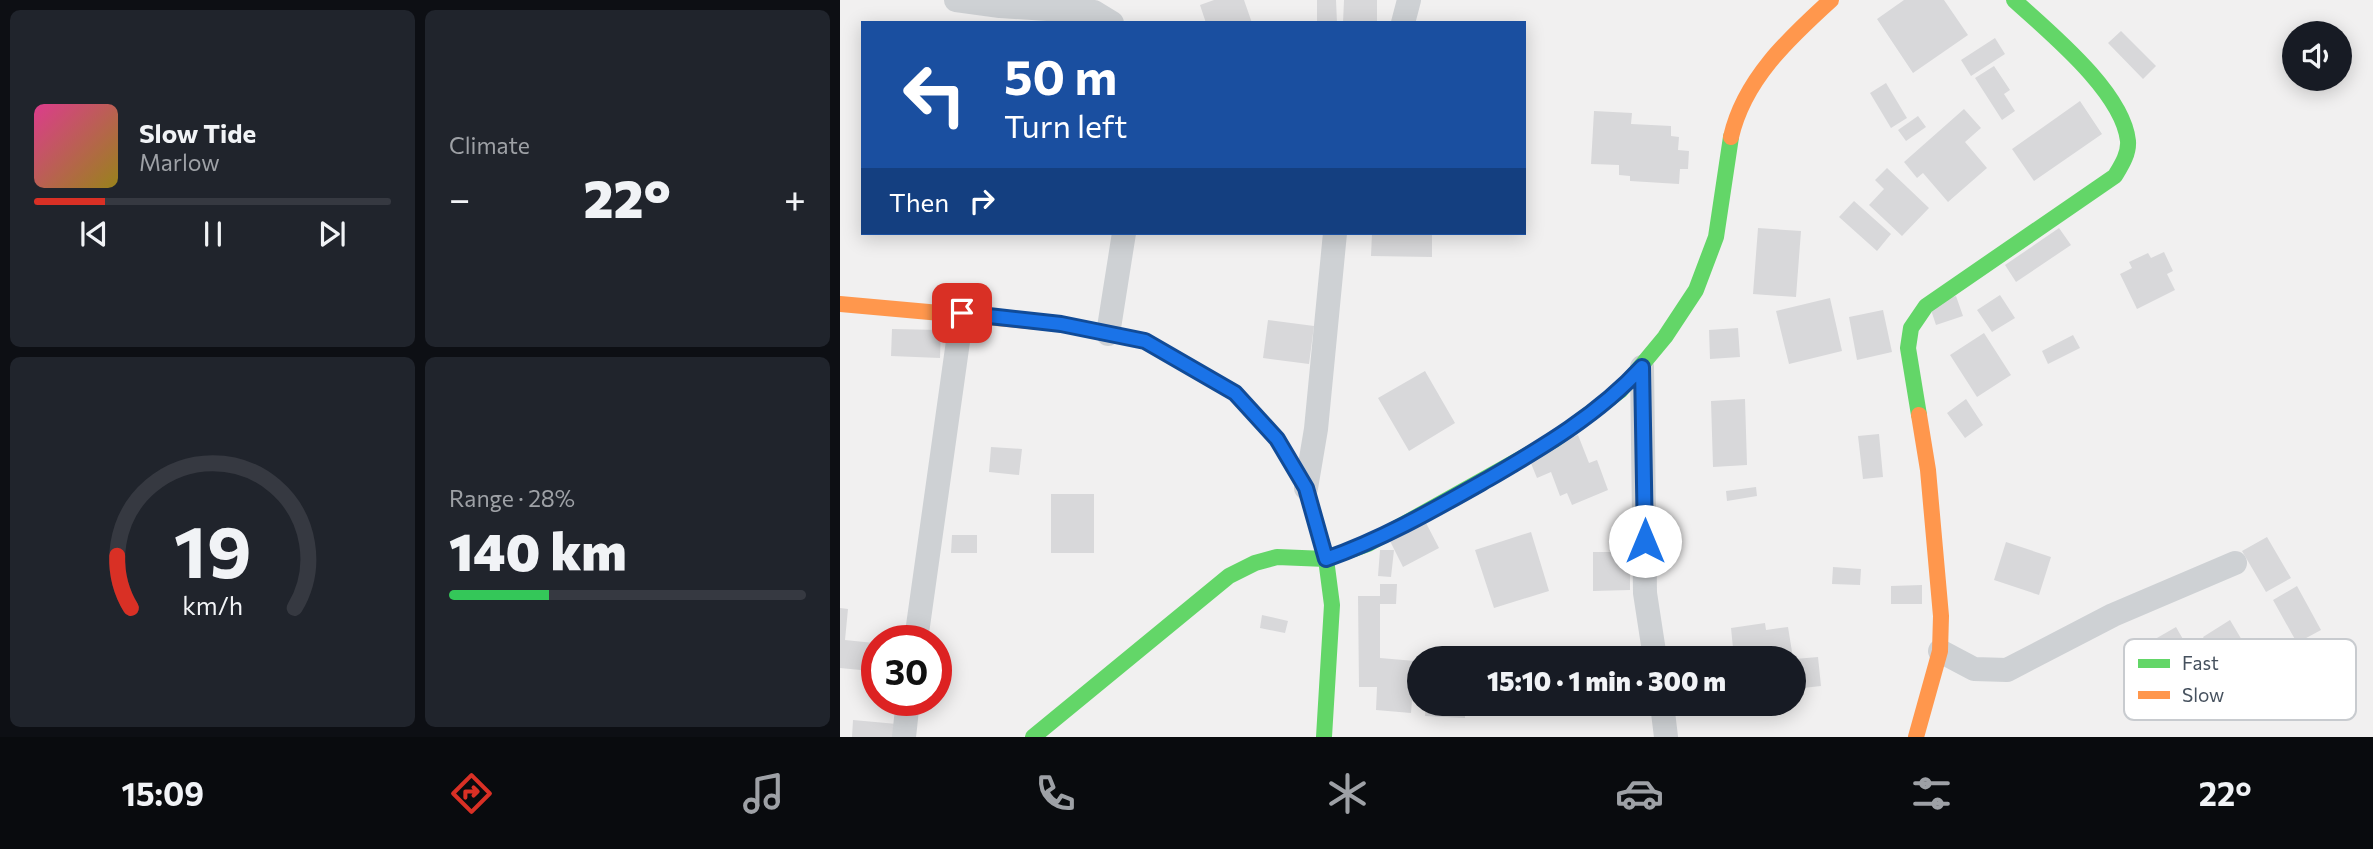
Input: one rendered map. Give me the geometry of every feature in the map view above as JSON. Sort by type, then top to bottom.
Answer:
[{"type":"street","points":[[956,0],[1000,6],[1094,12],[1109,21]]},
{"type":"street","points":[[1404,21],[1409,0]]},
{"type":"street","points":[[1032,737],[1229,576],[1255,563],[1277,557],[1326,559],[1379,539],[1554,440],[1621,390],[1642,367],[1696,290],[1716,237],[1726,162],[1736,117],[1753,82],[1830,0]]},
{"type":"street","points":[[1916,737],[1940,650],[1941,616],[1928,470],[1908,348],[1911,328],[1926,306],[2115,176],[2125,158],[2129,141],[2123,120],[2099,86],[2045,28],[2014,0]]},
{"type":"street","points":[[1108,334],[1124,235]]},
{"type":"street","points":[[1306,488],[1316,429],[1335,235]]},
{"type":"street","points":[[840,304],[1061,324],[1145,341],[1235,393],[1277,439],[1306,488],[1326,559],[1332,605],[1324,737]]},
{"type":"street","points":[[918,625],[962,313]]},
{"type":"street","points":[[1642,367],[1645,593],[1653,646]]},
{"type":"street","points":[[1940,650],[1974,669],[2007,670],[2124,610],[2235,563]]},
{"type":"street","points":[[904,737],[906,716]]},
{"type":"street","points":[[1663,716],[1666,737]]},
{"type":"building","points":[[1214,0],[1244,0],[1251,21],[1205,21],[1200,5]]},
{"type":"building","points":[[1317,0],[1336,0],[1337,21],[1317,21]]},
{"type":"building","points":[[1344,0],[1377,0],[1377,21],[1343,21]]},
{"type":"building","points":[[1904,0],[1944,0],[1968,35],[1913,73],[1877,19]]},
{"type":"building","points":[[2121,31],[2156,66],[2143,79],[2108,43]]},
{"type":"building","points":[[1995,38],[2005,54],[1971,76],[1961,60]]},
{"type":"building","points":[[1994,66],[2010,90],[2004,94],[2015,111],[2002,120],[1975,78]]},
{"type":"building","points":[[1886,83],[1907,118],[1891,128],[1870,93]]},
{"type":"building","points":[[2080,101],[2102,134],[2034,181],[2012,149]]},
{"type":"building","points":[[1964,109],[1981,128],[1965,142],[1987,168],[1948,202],[1923,173],[1917,178],[1904,162]]},
{"type":"building","points":[[1594,111],[1632,113],[1631,124],[1671,126],[1671,136],[1679,137],[1678,150],[1689,151],[1688,169],[1680,169],[1679,184],[1630,181],[1630,176],[1619,175],[1619,165],[1591,164]]},
{"type":"building","points":[[1918,116],[1926,127],[1906,141],[1898,130]]},
{"type":"building","points":[[1887,168],[1929,208],[1902,236],[1869,205],[1884,189],[1875,180]]},
{"type":"building","points":[[1854,201],[1891,234],[1877,251],[1839,217]]},
{"type":"building","points":[[1758,228],[1801,231],[1796,297],[1753,294]]},
{"type":"building","points":[[2059,228],[2071,245],[2016,282],[2005,265]]},
{"type":"building","points":[[1372,235],[1432,235],[1432,257],[1371,256]]},
{"type":"building","points":[[2164,252],[2173,271],[2167,274],[2175,290],[2137,309],[2120,274],[2132,268],[2129,262],[2148,253],[2151,258]]},
{"type":"building","points":[[2000,295],[2015,318],[1992,332],[1977,310]]},
{"type":"building","points":[[1956,296],[1963,316],[1936,325],[1929,304]]},
{"type":"building","points":[[1830,298],[1842,351],[1789,364],[1776,311]]},
{"type":"building","points":[[1883,310],[1892,352],[1857,360],[1849,317]]},
{"type":"building","points":[[1268,320],[1314,326],[1309,364],[1263,358]]},
{"type":"building","points":[[1738,328],[1740,357],[1710,359],[1709,330]]},
{"type":"building","points":[[892,329],[941,330],[940,358],[891,356]]},
{"type":"building","points":[[1984,333],[2011,375],[1977,397],[1950,355]]},
{"type":"building","points":[[2073,335],[2080,348],[2048,364],[2042,351]]},
{"type":"building","points":[[1425,371],[1455,423],[1409,451],[1378,398]]},
{"type":"building","points":[[1745,399],[1747,465],[1713,467],[1711,401]]},
{"type":"building","points":[[1966,399],[1983,425],[1965,438],[1947,413]]},
{"type":"building","points":[[1879,434],[1883,477],[1863,479],[1858,436]]},
{"type":"building","points":[[1578,435],[1589,463],[1597,460],[1608,490],[1572,505],[1567,493],[1560,496],[1551,472],[1537,478],[1528,456]]},
{"type":"building","points":[[991,447],[1022,449],[1019,475],[989,472]]},
{"type":"building","points":[[1756,487],[1757,496],[1727,501],[1726,491]]},
{"type":"building","points":[[1051,494],[1094,494],[1094,553],[1051,553]]},
{"type":"building","points":[[1425,521],[1439,548],[1403,567],[1389,539]]},
{"type":"building","points":[[1531,532],[1549,591],[1494,608],[1475,550]]},
{"type":"building","points":[[952,535],[977,535],[977,553],[951,553]]},
{"type":"building","points":[[2267,537],[2291,578],[2266,592],[2242,551]]},
{"type":"building","points":[[2006,542],[2051,557],[2039,595],[1994,580]]},
{"type":"building","points":[[1380,550],[1394,550],[1391,577],[1378,576]]},
{"type":"building","points":[[1593,552],[1623,552],[1623,564],[1630,564],[1630,590],[1593,591]]},
{"type":"building","points":[[1833,567],[1861,569],[1860,585],[1832,584]]},
{"type":"building","points":[[1380,584],[1397,584],[1396,604],[1380,604],[1380,658],[1407,660],[1407,713],[1376,710],[1377,687],[1359,687],[1358,596],[1380,596]]},
{"type":"building","points":[[1922,585],[1922,604],[1891,604],[1891,586]]},
{"type":"building","points":[[2297,586],[2321,630],[2304,639],[2295,639],[2273,600]]},
{"type":"building","points":[[840,608],[848,609],[845,640],[861,642],[861,670],[840,668]]},
{"type":"building","points":[[1262,615],[1288,621],[1285,633],[1260,628]]},
{"type":"building","points":[[2230,620],[2241,639],[2204,639],[2203,637]]},
{"type":"building","points":[[1765,623],[1766,630],[1788,627],[1791,646],[1733,646],[1731,628]]},
{"type":"building","points":[[2176,627],[2183,639],[2155,639]]},
{"type":"building","points":[[1818,657],[1821,686],[1806,688],[1806,658]]},
{"type":"building","points":[[1425,716],[1465,716],[1465,718]]},
{"type":"building","points":[[853,720],[897,724],[896,737],[852,737]]},
{"type":"traffic: fast","points":[[1919,415],[1908,348],[1911,328],[1926,306],[2115,176],[2127,151],[2128,141],[2123,122],[2099,83],[2014,0]]},
{"type":"traffic: fast","points":[[1033,737],[1229,576],[1255,563],[1277,557],[1326,559],[1368,544],[1554,440],[1621,390],[1665,337],[1696,290],[1716,237],[1731,137]]},
{"type":"traffic: fast","points":[[1062,324],[1145,341],[1235,393],[1277,439],[1306,488],[1326,559],[1332,605],[1324,737]]},
{"type":"traffic: slow","points":[[1731,137],[1737,116],[1757,79],[1784,45],[1831,0]]},
{"type":"traffic: slow","points":[[840,304],[1062,324]]},
{"type":"traffic: slow","points":[[1916,737],[1940,651],[1941,616],[1928,470],[1919,415]]},
{"type":"route","points":[[962,313],[1061,324],[1145,341],[1235,393],[1277,439],[1306,488],[1326,559],[1367,544],[1456,497],[1554,440],[1621,390],[1642,367],[1645,411],[1645,541]]}]
